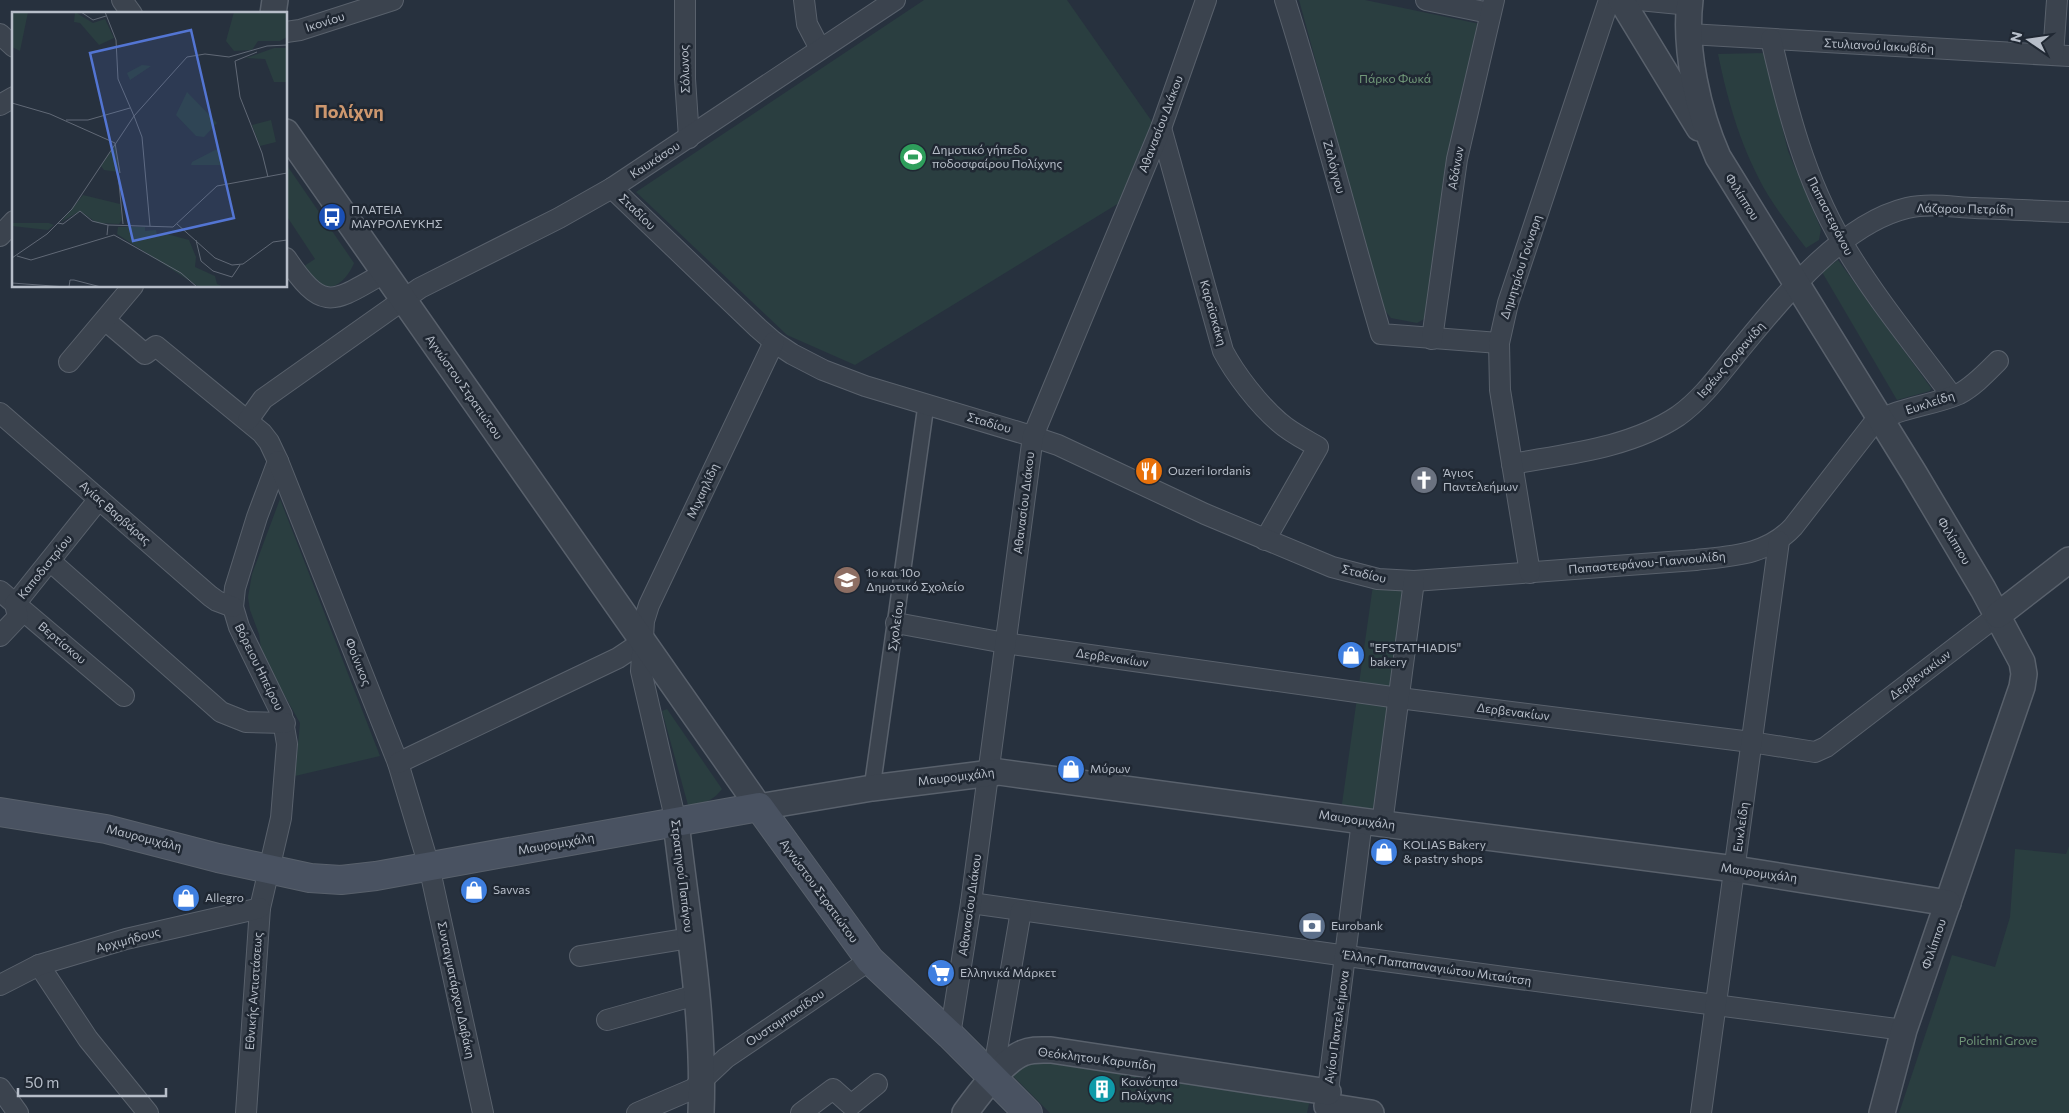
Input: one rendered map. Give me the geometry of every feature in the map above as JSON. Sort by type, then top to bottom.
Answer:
[{"type":"main road","name":"Μαυρομιχάλη","points":[[0,812],[106,828],[269,870],[310,878],[341,880],[376,876],[759,807]]},
{"type":"main road","name":"Αγνώστου Στρατιώτου","points":[[759,807],[870,960],[950,1035],[1028,1113]]},
{"type":"street","points":[[122,0],[131,12]]},
{"type":"street","name":"Ικονίου","points":[[288,32],[300,30],[393,0]]},
{"type":"street","name":"Σόλωνος","points":[[685,0],[685,80],[689,138]]},
{"type":"street","points":[[804,0],[807,24],[820,49]]},
{"type":"street","name":"Καυκάσου","points":[[403,300],[427,285],[554,221],[612,188],[895,0]]},
{"type":"street","name":"Αθανασίου Διάκου","points":[[950,1035],[971,903],[1033,436],[1161,128],[1206,0]]},
{"type":"street","name":"Ζαλόγγου","points":[[1285,0],[1311,83],[1351,235],[1381,334],[1432,339]]},
{"type":"street","points":[[1426,0],[1492,7]]},
{"type":"street","name":"Δημητρίου Γούναρη","points":[[1530,573],[1500,390],[1499,343],[1508,303],[1609,0]]},
{"type":"street","points":[[1621,0],[1656,60],[1718,157]]},
{"type":"street","points":[[1639,0],[1690,3]]},
{"type":"street","points":[[2058,0],[2061,55]]},
{"type":"street","name":"Φιλίππου","points":[[1690,3],[1689,34],[1695,77],[1704,119],[1718,157],[1998,615],[2022,662],[2024,681],[1904,1030],[1882,1113]]},
{"type":"street","name":"Αδάνων","points":[[1432,339],[1457,158],[1492,7]]},
{"type":"street","points":[[0,34],[12,45]]},
{"type":"street","name":"Στυλιανού Ιακωβίδη","points":[[1689,34],[2061,55]]},
{"type":"street","name":"Παπαστεφάνου","points":[[1771,39],[1799,148],[1808,173],[1841,241],[1952,396]]},
{"type":"street","points":[[0,105],[12,98]]},
{"type":"street","name":"Καραϊσκάκη","points":[[1161,128],[1224,351],[1234,369],[1269,412],[1292,432],[1318,448],[1265,540]]},
{"type":"street","name":"Αγνώστου Στρατιώτου","points":[[288,135],[759,807]]},
{"type":"street","name":"Σταδίου","points":[[612,188],[774,342],[792,354],[842,378],[1033,436],[1068,450],[1265,540],[1348,572],[1384,580],[1414,581]]},
{"type":"street","name":"Λάζαρου Πετρίδη","points":[[1797,284],[1841,241],[1891,213],[1922,206],[2069,212]]},
{"type":"street","points":[[0,236],[12,223]]},
{"type":"street","points":[[288,261],[308,288],[326,298],[342,295],[384,273]]},
{"type":"street","name":"Ιερέως Ορφανίδη","points":[[1512,464],[1626,440],[1656,429],[1678,416],[1701,396],[1797,284]]},
{"type":"street","points":[[69,362],[131,288]]},
{"type":"street","points":[[248,420],[263,399],[403,300]]},
{"type":"street","points":[[105,320],[145,354],[156,346],[248,420],[269,442],[278,461]]},
{"type":"street","points":[[1432,339],[1499,343]]},
{"type":"street","name":"Μιχαηλίδη","points":[[642,642],[644,621],[649,605],[774,342]]},
{"type":"street","name":"Ευκλείδη","points":[[1880,420],[1968,389],[1998,361]]},
{"type":"street","name":"Σχολείου","points":[[872,788],[926,405]]},
{"type":"street","name":"Αγίας Βαρβάρας","points":[[0,413],[210,596],[233,607]]},
{"type":"street","name":"Παπαστεφάνου-Γιαννουλίδη","points":[[1414,581],[1725,557],[1758,550],[1778,541],[1793,526],[1866,432],[1880,420]]},
{"type":"street","name":"Βόρειου Ηπείρου","points":[[269,870],[281,818],[286,751],[285,723],[269,685],[239,627],[233,607],[235,588],[243,556],[278,461]]},
{"type":"street","name":"Φοίνικος","points":[[278,461],[398,763],[429,866]]},
{"type":"street","name":"Καποδιστρίου","points":[[0,636],[18,617],[7,598],[50,561],[99,499]]},
{"type":"street","name":"Ευκλείδη","points":[[1701,1113],[1778,541]]},
{"type":"street","name":"Δερβενακίων","points":[[896,623],[1006,643],[1399,698],[1751,742],[1815,752],[1826,747],[2069,560]]},
{"type":"street","points":[[50,561],[222,712],[246,722],[285,723]]},
{"type":"street","name":"Αγίου Παντελεήμονα","points":[[1327,1104],[1347,956],[1372,823],[1399,698],[1414,581]]},
{"type":"street","name":"Βερτίσκου","points":[[7,598],[124,696]]},
{"type":"street","points":[[398,763],[618,658],[642,642]]},
{"type":"street","name":"Στρατηγού Παπάγου","points":[[642,642],[641,671],[676,822],[696,995],[702,1081],[701,1113]]},
{"type":"street","name":"Μαυρομιχάλη","points":[[759,807],[872,788],[988,772],[1021,774],[1372,823],[1735,869],[1948,903]]},
{"type":"street","name":"Συνταγματάρχου Δαβάκη","points":[[429,866],[483,1113]]},
{"type":"street","name":"Εθνικής Αντιστάσεως","points":[[246,1113],[260,908],[269,870]]},
{"type":"street","name":"Έλλης Παπαπαναγιώτου Μιταύτση","points":[[971,903],[1347,956],[1904,1030]]},
{"type":"street","name":"Αρχιμήδους","points":[[0,985],[39,965],[126,939],[260,908]]},
{"type":"street","points":[[994,1078],[996,1056],[1021,911]]},
{"type":"street","points":[[580,956],[690,938]]},
{"type":"street","name":"Ουσταμπασίδου","points":[[637,1113],[686,1092],[702,1081],[726,1058],[870,960]]},
{"type":"street","points":[[39,965],[88,1039],[148,1113]]},
{"type":"street","points":[[606,1020],[696,995]]},
{"type":"street","name":"Θεόκλητου Καρυπίδη","points":[[966,1113],[994,1078],[1014,1058],[1021,1053],[1044,1050],[1371,1113]]},
{"type":"street","points":[[801,1113],[833,1089],[851,1105],[877,1084]]},
{"type":"street","points":[[0,1088],[18,1113]]},
{"type":"green space","name":"Δημοτικό γήπεδο ποδοσφαίρου Πολίχνης","points":[[924,0],[1067,0],[1153,123],[1119,203],[855,365],[787,335],[636,192]]},
{"type":"green space","name":"Πάρκο Φωκά","points":[[1299,0],[1365,0],[1480,24],[1426,318],[1417,323],[1391,318],[1383,308]]},
{"type":"green space","points":[[1764,53],[1788,151],[1821,229],[1819,240],[1806,248],[1772,202],[1743,144],[1726,91],[1718,54]]},
{"type":"green space","points":[[288,167],[354,263],[349,273],[341,282],[331,287],[326,287],[320,285],[301,268],[315,259],[288,218]]},
{"type":"green space","points":[[1838,260],[1931,388],[1930,391],[1897,400],[1822,272]]},
{"type":"green space","points":[[280,499],[380,756],[295,776],[300,723],[261,649],[259,634],[250,610],[248,597],[252,574]]},
{"type":"green space","points":[[1374,578],[1414,581],[1382,824],[1340,818]]},
{"type":"green space","points":[[667,709],[722,789],[715,797],[707,801],[688,805],[662,711]]},
{"type":"green space","name":"Polichni Grove","points":[[2069,846],[2069,1113],[1899,1113],[1952,955],[1995,967],[2010,917],[2015,849],[2066,854]]},
{"type":"green space","points":[[1038,1058],[1310,1099],[1307,1113],[1050,1113],[1011,1074]]},
{"type":"place","name":"Δημοτικό γήπεδο ποδοσφαίρου Πολίχνης","points":[[913,157]]},
{"type":"place","name":"ΠΛΑΤΕΙΑ ΜΑΥΡΟΛΕΥΚΗΣ","points":[[332,217]]},
{"type":"place","name":"Ouzeri Iordanis","points":[[1149,471]]},
{"type":"place","name":"Άγιος Παντελεήμων","points":[[1424,480]]},
{"type":"place","name":"1ο και 10ο Δημοτικό Σχολείο","points":[[847,580]]},
{"type":"place","name":"\"EFSTATHIADIS\" bakery","points":[[1351,655]]},
{"type":"place","name":"Μύρων","points":[[1071,769]]},
{"type":"place","name":"KOLIAS Bakery & pastry shops","points":[[1384,852]]},
{"type":"place","name":"Savvas","points":[[474,890]]},
{"type":"place","name":"Allegro","points":[[186,898]]},
{"type":"place","name":"Eurobank","points":[[1312,926]]},
{"type":"place","name":"Ελληνικά Μάρκετ","points":[[941,973]]},
{"type":"place","name":"Κοινότητα Πολίχνης","points":[[1102,1089]]},
{"type":"district","name":"Πολίχνη","points":[[349,112]]}]
